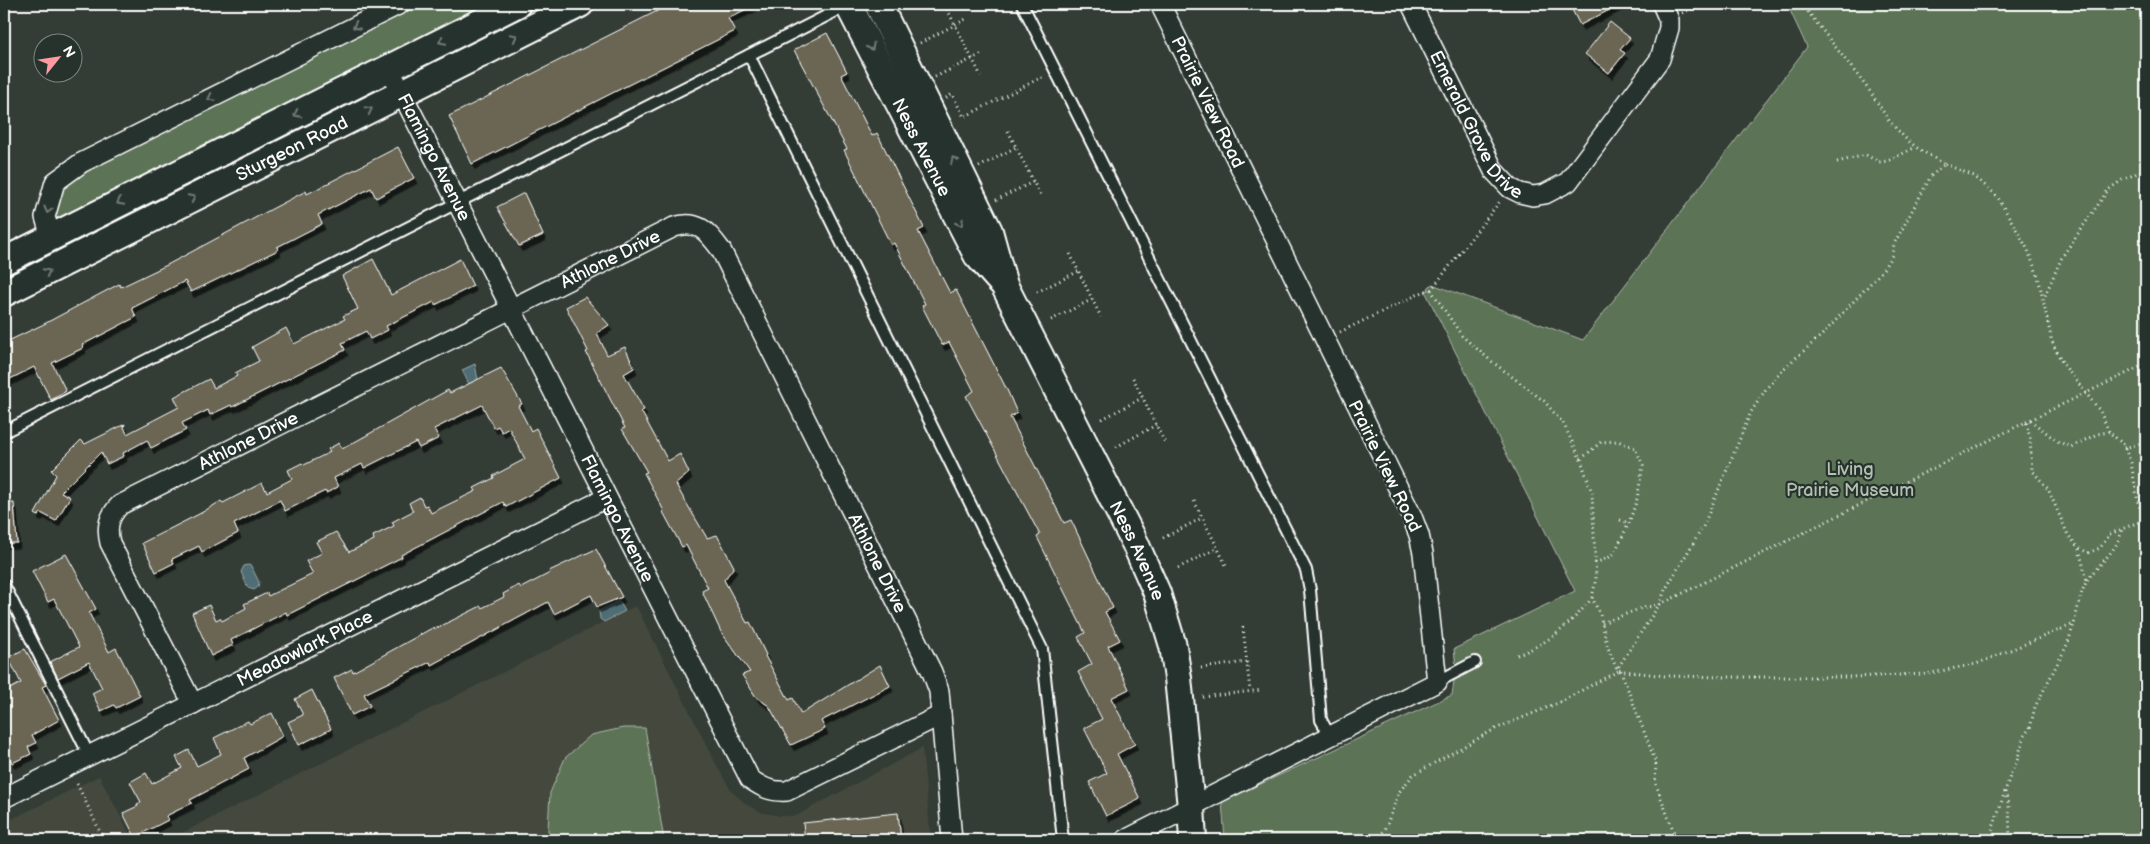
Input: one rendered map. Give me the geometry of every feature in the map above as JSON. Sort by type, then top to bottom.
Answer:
[{"type":"main road","name":"Sturgeon Road","points":[[4,261],[517,4]]},
{"type":"main road","name":"Sturgeon Road","points":[[6,286],[403,93],[580,4]]},
{"type":"main road","name":"Ness Avenue","points":[[848,4],[977,255],[1004,286]]},
{"type":"main road","name":"Ness Avenue","points":[[878,4],[990,230],[1004,286],[1135,543],[1158,593],[1173,646],[1193,840]]},
{"type":"street","points":[[51,237],[45,217],[55,182],[81,163],[400,4]]},
{"type":"street","name":"Prairie View Road","points":[[1160,4],[1324,341],[1411,514],[1419,535],[1437,682]]},
{"type":"street","name":"Emerald Grove Drive","points":[[1411,4],[1494,171],[1510,188],[1533,196],[1545,194],[1568,182],[1660,59],[1669,28],[1669,20],[1662,4]]},
{"type":"street","name":"Flamingo Avenue","points":[[389,68],[750,779],[764,789],[775,792],[787,791],[941,715]]},
{"type":"street","name":"Athlone Drive","points":[[193,704],[110,543],[108,528],[114,511],[127,501],[683,224],[698,227],[709,233],[721,250],[932,672],[939,691],[952,840]]},
{"type":"street","name":"Meadowlark Place","points":[[4,798],[606,498]]},
{"type":"street","points":[[1125,840],[1437,682]]},
{"type":"lane","points":[[4,432],[459,203],[848,4]]},
{"type":"lane","points":[[1022,4],[1306,570],[1310,590],[1322,720],[1330,736]]},
{"type":"lane","points":[[749,55],[1042,649],[1063,840]]},
{"type":"lane","points":[[4,585],[89,755]]},
{"type":"lane","points":[[1437,682],[1475,662]]},
{"type":"path","points":[[1802,4],[1869,90],[1890,122],[1916,147],[1946,164],[1974,176],[1997,196],[2028,248],[2038,276],[2052,342],[2063,364],[2100,411],[2109,432],[2116,436],[2124,448],[2131,463],[2138,502],[2145,519],[2110,534],[2100,548],[2088,553],[2079,548],[2068,535],[2048,489],[2032,470],[2028,421]]},
{"type":"path","points":[[947,9],[981,76]]},
{"type":"path","points":[[912,47],[966,19]]},
{"type":"path","points":[[928,81],[984,53]]},
{"type":"path","points":[[939,102],[952,94],[964,117],[1055,70]]},
{"type":"path","points":[[1008,131],[1041,197]]},
{"type":"path","points":[[974,170],[1016,147]]},
{"type":"path","points":[[1837,162],[1866,155],[1879,162],[1888,161],[1916,147]]},
{"type":"path","points":[[1644,840],[1677,838],[1655,782],[1656,763],[1619,666],[1659,605],[1665,590],[1704,527],[1751,412],[1766,389],[1782,370],[1823,334],[1882,271],[1892,256],[1894,244],[1931,176],[1946,164]]},
{"type":"path","points":[[2043,301],[2062,256],[2108,190],[2122,180],[2146,169]]},
{"type":"path","points":[[991,202],[1034,182]]},
{"type":"path","points":[[1324,341],[1425,291],[1431,290],[1510,188]]},
{"type":"path","points":[[1070,254],[1101,317]]},
{"type":"path","points":[[1037,292],[1079,271]]},
{"type":"path","points":[[1431,290],[1462,336],[1490,360],[1544,400],[1563,423],[1581,459],[1592,493],[1596,579],[1592,598],[1574,620],[1532,650],[1518,655]]},
{"type":"path","points":[[1051,320],[1093,299]]},
{"type":"path","points":[[1602,623],[1642,608],[1659,605],[2146,364]]},
{"type":"path","points":[[1133,378],[1166,446]]},
{"type":"path","points":[[1102,419],[1142,398]]},
{"type":"path","points":[[2028,421],[2057,441],[2071,447],[2097,434],[2109,432]]},
{"type":"path","points":[[1116,447],[1156,426]]},
{"type":"path","points":[[1581,459],[1600,442],[1618,442],[1635,448],[1643,465],[1637,498],[1629,523],[1614,554],[1595,563]]},
{"type":"path","points":[[2124,448],[2146,442]]},
{"type":"path","points":[[1194,501],[1226,567]]},
{"type":"path","points":[[1163,538],[1202,518]]},
{"type":"path","points":[[1620,520],[1629,523]]},
{"type":"path","points":[[1989,840],[2024,736],[2030,728],[2036,707],[2067,645],[2083,588],[2110,554],[2121,534],[2122,528]]},
{"type":"path","points":[[1178,568],[1218,548]]},
{"type":"path","points":[[2079,548],[2087,581]]},
{"type":"path","points":[[1592,598],[1617,670],[1665,676],[1851,677],[1926,674],[1976,664],[2074,624]]},
{"type":"path","points":[[1243,628],[1250,691]]},
{"type":"path","points":[[1201,668],[1247,662]]},
{"type":"path","points":[[1376,840],[1385,830],[1399,792],[1413,776],[1494,729],[1558,703],[1620,670]]},
{"type":"path","points":[[1203,697],[1262,690]]},
{"type":"path","points":[[77,784],[104,840]]},
{"type":"path","points":[[2005,792],[2009,805],[2010,840]]},
{"type":"shaded area","points":[[636,606],[731,791],[747,805],[763,813],[796,816],[922,748],[931,840],[168,840]]},
{"type":"shaded area","points":[[99,776],[133,840],[4,840],[4,823]]},
{"type":"green space","points":[[400,4],[580,4],[4,293],[4,261],[51,237],[55,182]]},
{"type":"green space","name":"Living Prairie Museum","points":[[1787,4],[2146,4],[2146,840],[1225,840],[1222,802],[1452,695],[1456,667],[1454,649],[1575,591],[1425,291],[1429,290],[1428,288],[1432,284],[1583,340],[1807,47]]},
{"type":"green space","points":[[623,728],[645,728],[664,840],[550,840],[548,830],[550,793],[565,758],[591,735]]},
{"type":"water","points":[[475,364],[478,380],[475,396],[462,370]]},
{"type":"water","points":[[244,566],[251,566],[259,582],[258,587],[254,590],[248,588],[241,572]]},
{"type":"water","points":[[619,601],[625,611],[604,622],[600,619],[599,611]]},
{"type":"building","points":[[671,4],[757,4],[728,18],[735,31],[472,164],[449,116]]},
{"type":"building","points":[[1569,4],[1621,4],[1580,25]]},
{"type":"building","points":[[1610,22],[1630,38],[1620,50],[1625,53],[1609,73],[1585,54]]},
{"type":"building","points":[[827,33],[847,72],[841,75],[872,136],[877,133],[924,228],[918,231],[950,293],[956,290],[1008,392],[1017,413],[1010,417],[1064,523],[1071,520],[1113,608],[1105,612],[1120,640],[1108,646],[1129,689],[1111,698],[1135,744],[1117,754],[1140,799],[1106,816],[1089,782],[1107,773],[1084,728],[1102,719],[1078,672],[1092,664],[1078,637],[1085,633],[1037,537],[1040,535],[966,396],[974,391],[949,342],[942,345],[922,306],[925,304],[894,243],[891,245],[844,150],[847,149],[794,50]]},
{"type":"building","points":[[398,147],[414,178],[376,198],[371,188],[318,215],[322,224],[277,247],[278,250],[191,292],[185,281],[132,308],[136,317],[82,345],[83,348],[52,363],[66,391],[51,400],[34,367],[4,382],[4,343],[119,284],[121,287],[167,265],[306,191],[307,194]]},
{"type":"building","points":[[524,193],[543,235],[519,246],[497,207]]},
{"type":"building","points":[[373,259],[391,295],[460,259],[473,286],[435,305],[434,302],[386,326],[388,330],[370,339],[366,331],[342,343],[345,350],[232,407],[231,405],[210,415],[208,410],[182,423],[186,430],[151,448],[147,440],[123,453],[124,456],[107,464],[101,452],[61,492],[70,497],[56,521],[41,513],[38,516],[35,514],[56,475],[51,470],[81,440],[85,444],[125,424],[124,427],[127,434],[179,407],[174,397],[209,379],[214,388],[237,376],[235,373],[259,361],[252,347],[286,328],[294,344],[345,319],[343,316],[358,309],[342,276]]},
{"type":"building","points":[[585,297],[609,325],[597,333],[607,355],[625,347],[634,368],[624,374],[644,410],[641,411],[668,461],[680,454],[689,473],[676,484],[707,538],[717,535],[734,567],[724,580],[747,623],[750,622],[765,656],[789,700],[793,698],[801,714],[880,665],[890,686],[821,721],[825,729],[791,745],[769,706],[756,697],[742,675],[750,672],[721,632],[702,591],[708,588],[686,545],[682,547],[663,512],[644,473],[647,472],[622,429],[625,428],[586,352],[588,351],[566,307]]},
{"type":"building","points":[[501,368],[522,404],[518,406],[531,431],[536,428],[561,478],[506,507],[503,502],[401,555],[402,557],[287,615],[286,612],[231,640],[233,645],[211,656],[192,613],[209,605],[216,620],[220,618],[222,621],[246,608],[244,604],[267,593],[268,596],[313,574],[306,561],[322,553],[316,542],[336,532],[349,552],[374,540],[373,536],[394,526],[392,522],[413,511],[409,503],[420,497],[424,506],[427,505],[431,513],[476,491],[474,488],[525,459],[509,428],[502,432],[498,426],[494,428],[482,405],[434,429],[439,438],[419,448],[416,442],[364,468],[362,464],[334,478],[338,487],[326,493],[325,491],[285,511],[280,500],[234,524],[238,533],[202,552],[199,546],[172,559],[174,563],[156,572],[142,543],[221,501],[223,503],[262,483],[267,492],[292,479],[288,470],[302,463],[304,465],[330,452],[328,449],[339,443],[342,449],[448,390],[450,393]]},
{"type":"building","points":[[4,503],[14,503],[17,543],[4,543]]},
{"type":"building","points":[[596,549],[622,597],[597,607],[591,595],[554,614],[548,602],[431,665],[430,662],[364,694],[370,706],[352,715],[334,678],[352,669],[353,672],[434,627],[435,629],[481,606],[482,608],[504,597],[503,594],[519,585],[521,588],[550,573],[549,571]]},
{"type":"building","points":[[66,554],[96,609],[89,613],[109,652],[116,648],[140,696],[116,708],[114,705],[101,711],[92,693],[102,688],[89,662],[58,678],[50,662],[79,647],[54,599],[48,602],[32,571]]},
{"type":"building","points":[[25,649],[46,685],[42,687],[59,720],[32,735],[36,743],[28,747],[31,754],[12,763],[9,757],[4,760],[4,692],[21,683],[8,657]]},
{"type":"building","points":[[312,690],[331,729],[299,745],[288,722],[303,715],[295,699]]},
{"type":"building","points":[[272,713],[283,736],[244,758],[249,769],[190,800],[192,803],[166,816],[168,820],[135,837],[123,813],[138,806],[137,804],[141,802],[130,782],[146,773],[152,784],[182,768],[176,757],[189,750],[197,766],[221,754],[214,738],[248,721],[250,724]]},
{"type":"building","points":[[898,813],[901,840],[805,840],[803,823]]}]
